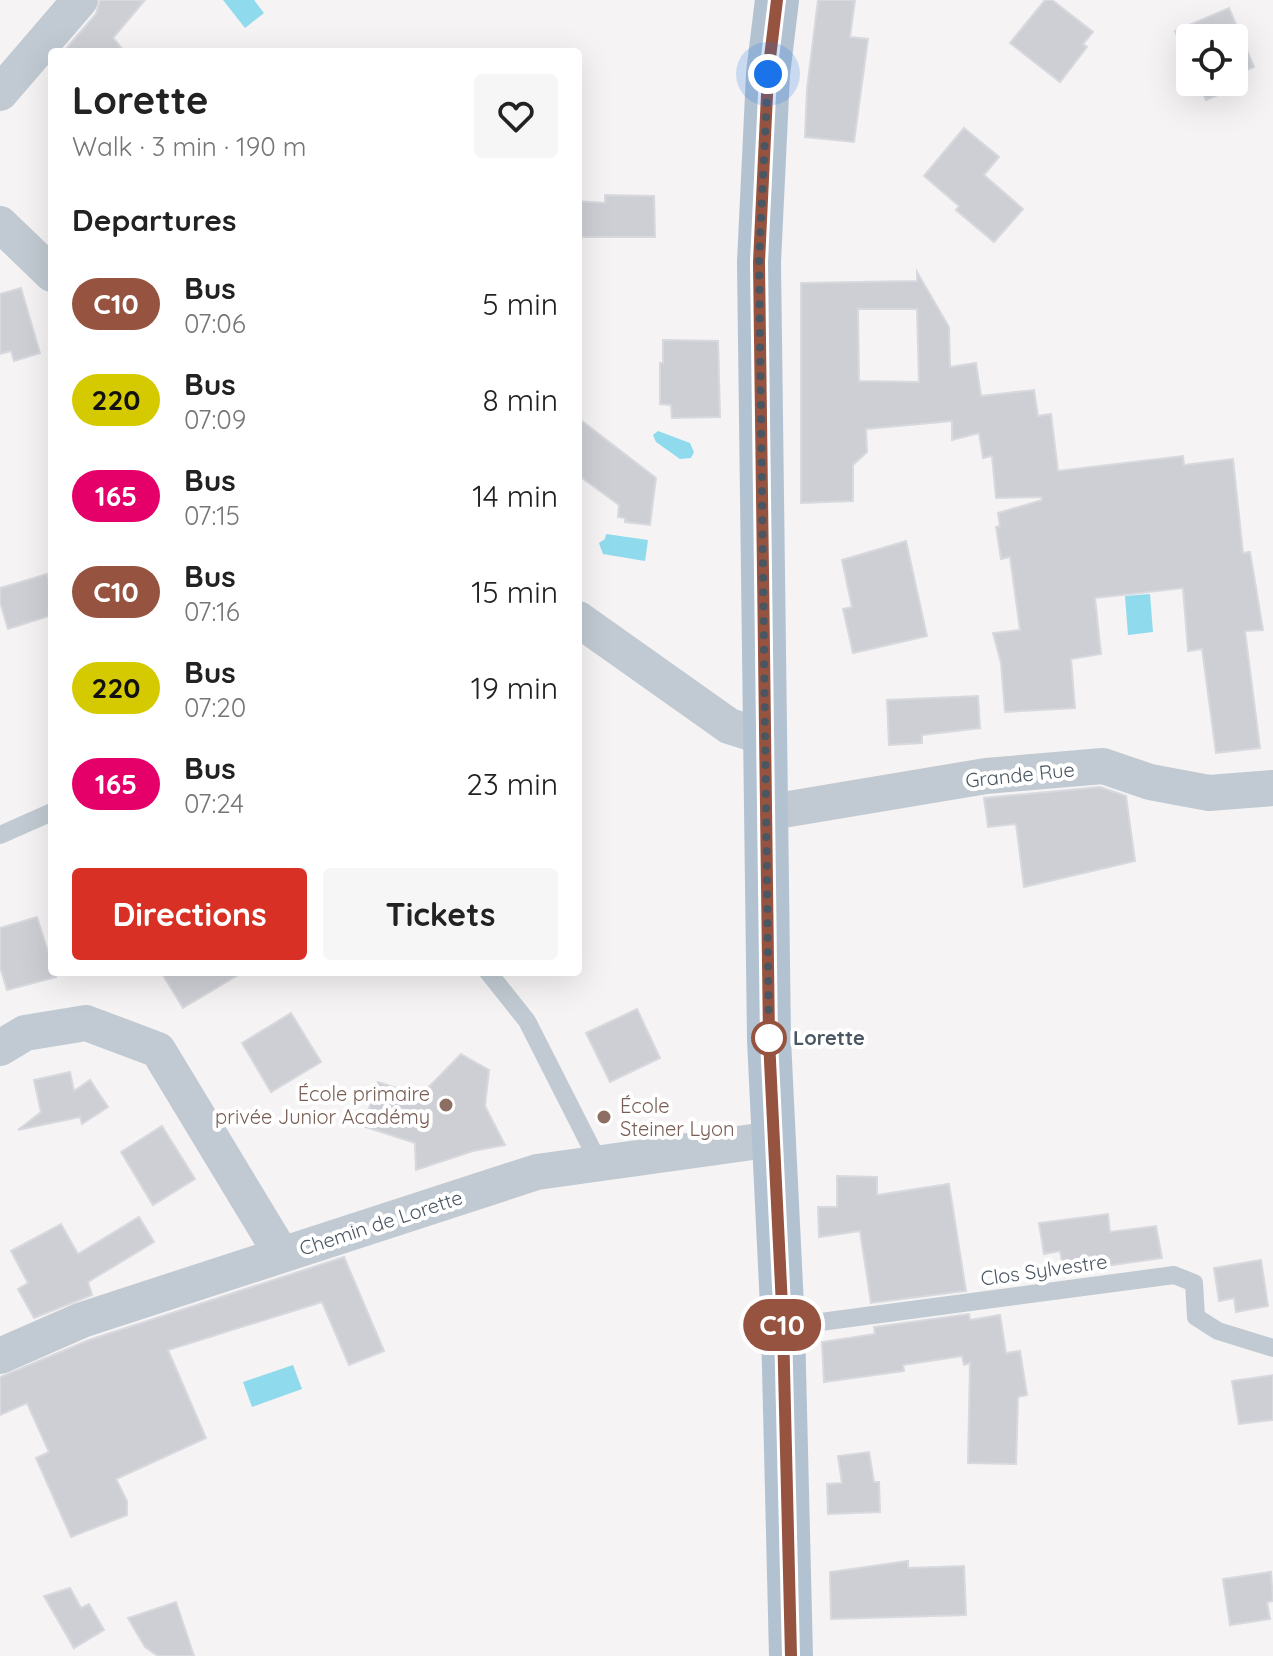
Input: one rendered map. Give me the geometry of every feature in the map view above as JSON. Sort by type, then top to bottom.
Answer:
[{"type":"main road","points":[[777,0],[768,74],[759,253],[769,1040],[783,1327],[791,1656]]},
{"type":"street","points":[[0,93],[80,0]]},
{"type":"street","points":[[0,224],[48,270]]},
{"type":"street","points":[[582,622],[729,726],[764,737]]},
{"type":"street","name":"Grande Rue","points":[[765,813],[986,776],[1103,766],[1150,782],[1209,793],[1273,788]]},
{"type":"street","points":[[0,1048],[25,1033],[86,1023],[158,1050],[282,1255]]},
{"type":"street","name":"Chemin de Lorette","points":[[0,1356],[82,1320],[537,1172],[774,1139]]},
{"type":"lane","points":[[0,835],[48,814]]},
{"type":"lane","points":[[491,976],[527,1021],[599,1163]]},
{"type":"lane","name":"Clos Sylvestre","points":[[783,1327],[1174,1275],[1194,1283],[1196,1317],[1218,1331],[1273,1348]]},
{"type":"water","points":[[223,0],[254,0],[264,13],[245,28]]},
{"type":"water","points":[[658,431],[690,443],[694,452],[691,458],[680,459],[656,442],[653,435]]},
{"type":"water","points":[[606,534],[648,540],[645,561],[603,554],[599,543]]},
{"type":"water","points":[[1150,594],[1153,632],[1128,635],[1125,596]]},
{"type":"water","points":[[293,1365],[302,1389],[252,1407],[243,1382]]},
{"type":"building","points":[[100,0],[145,0],[113,38],[122,48],[66,48],[96,14]]},
{"type":"building","points":[[818,0],[855,0],[850,37],[868,39],[854,142],[805,137],[807,89]]},
{"type":"building","points":[[1045,0],[1052,0],[1093,32],[1083,44],[1087,47],[1060,82],[1010,43]]},
{"type":"building","points":[[1229,8],[1236,24],[1191,24]]},
{"type":"building","points":[[1248,53],[1254,67],[1248,69]]},
{"type":"building","points":[[964,128],[999,157],[984,175],[1023,209],[994,242],[956,210],[959,206],[924,176]]},
{"type":"building","points":[[605,195],[654,196],[655,237],[582,237],[582,201],[605,203]]},
{"type":"building","points":[[917,272],[949,327],[950,367],[976,363],[981,396],[1034,390],[1038,416],[1051,414],[1058,471],[1183,456],[1184,465],[1233,459],[1243,553],[1250,552],[1263,630],[1245,631],[1260,748],[1216,753],[1202,649],[1188,651],[1183,588],[1095,598],[1101,654],[1071,659],[1075,708],[1005,712],[1001,663],[993,633],[1020,630],[1010,557],[1001,559],[996,527],[1000,526],[998,513],[1042,500],[1041,497],[996,498],[992,456],[983,458],[979,433],[952,440],[952,421],[866,429],[867,452],[853,465],[853,501],[801,503],[801,283],[917,281]],"holes":[[[858,309],[917,309],[919,382],[859,381]]]},
{"type":"building","points":[[21,288],[40,353],[14,361],[11,351],[0,354],[0,294]]},
{"type":"building","points":[[663,340],[718,341],[720,417],[672,418],[671,405],[660,404]]},
{"type":"building","points":[[582,421],[656,478],[650,525],[625,522],[625,518],[618,517],[619,505],[582,478]]},
{"type":"building","points":[[906,541],[927,636],[853,653],[843,609],[852,607],[842,560]]},
{"type":"building","points":[[47,574],[48,616],[8,629],[0,602],[0,588]]},
{"type":"building","points":[[978,696],[980,728],[922,735],[922,743],[889,745],[887,700]]},
{"type":"building","points":[[1100,787],[1126,796],[1135,861],[1024,887],[1016,824],[988,827],[984,798]]},
{"type":"building","points":[[37,917],[48,952],[48,976],[56,977],[7,990],[0,967],[0,928]]},
{"type":"building","points":[[163,976],[236,976],[183,1008]]},
{"type":"building","points":[[637,1009],[660,1058],[610,1082],[586,1033]]},
{"type":"building","points":[[291,1013],[321,1062],[271,1092],[242,1043]]},
{"type":"building","points":[[461,1054],[489,1070],[485,1106],[505,1145],[473,1151],[416,1170],[415,1143],[363,1126],[378,1082],[420,1096]]},
{"type":"building","points":[[70,1072],[74,1091],[90,1080],[108,1107],[82,1124],[80,1117],[18,1130],[41,1112],[34,1080]]},
{"type":"building","points":[[162,1126],[195,1179],[153,1205],[121,1152]]},
{"type":"building","points":[[837,1176],[877,1177],[877,1195],[949,1184],[966,1291],[871,1303],[860,1231],[819,1237],[818,1207],[837,1207]]},
{"type":"building","points":[[1108,1214],[1110,1232],[1156,1226],[1162,1258],[1064,1272],[1060,1251],[1044,1254],[1039,1223]]},
{"type":"building","points":[[139,1217],[154,1242],[88,1282],[92,1295],[34,1318],[18,1289],[28,1283],[11,1251],[61,1224],[78,1254]]},
{"type":"building","points":[[344,1257],[384,1351],[349,1365],[322,1302],[168,1350],[206,1438],[116,1479],[127,1501],[127,1515],[71,1537],[36,1458],[49,1452],[27,1403],[0,1415],[0,1377],[89,1340]]},
{"type":"building","points":[[1261,1260],[1268,1306],[1236,1312],[1234,1298],[1219,1301],[1214,1268]]},
{"type":"building","points":[[969,1314],[970,1320],[1000,1315],[1006,1353],[1020,1351],[1027,1395],[1018,1397],[1016,1464],[968,1463],[970,1363],[964,1365],[962,1356],[903,1365],[904,1371],[824,1382],[822,1342],[875,1334],[874,1327]]},
{"type":"building","points":[[1273,1375],[1273,1420],[1239,1424],[1232,1381]]},
{"type":"building","points":[[869,1452],[874,1482],[879,1482],[880,1512],[828,1514],[827,1484],[842,1483],[838,1456]]},
{"type":"building","points":[[908,1561],[908,1568],[964,1566],[966,1615],[831,1619],[830,1572]]},
{"type":"building","points":[[1271,1572],[1273,1601],[1267,1602],[1270,1619],[1230,1625],[1223,1579]]},
{"type":"building","points":[[70,1588],[81,1608],[89,1604],[104,1630],[74,1648],[44,1596]]},
{"type":"building","points":[[176,1602],[194,1656],[158,1656],[145,1647],[128,1618]]},
{"type":"bus line","name":"C10","points":[[777,0],[768,74],[759,262],[769,1040],[783,1327],[791,1656]]},
{"type":"place","name":"Lorette","points":[[769,1038]]},
{"type":"place","name":"École primaire privée Junior Académy","points":[[446,1105]]},
{"type":"place","name":"École Steiner Lyon","points":[[604,1117]]},
{"type":"route","points":[[768,74],[759,262],[769,1038]]}]
